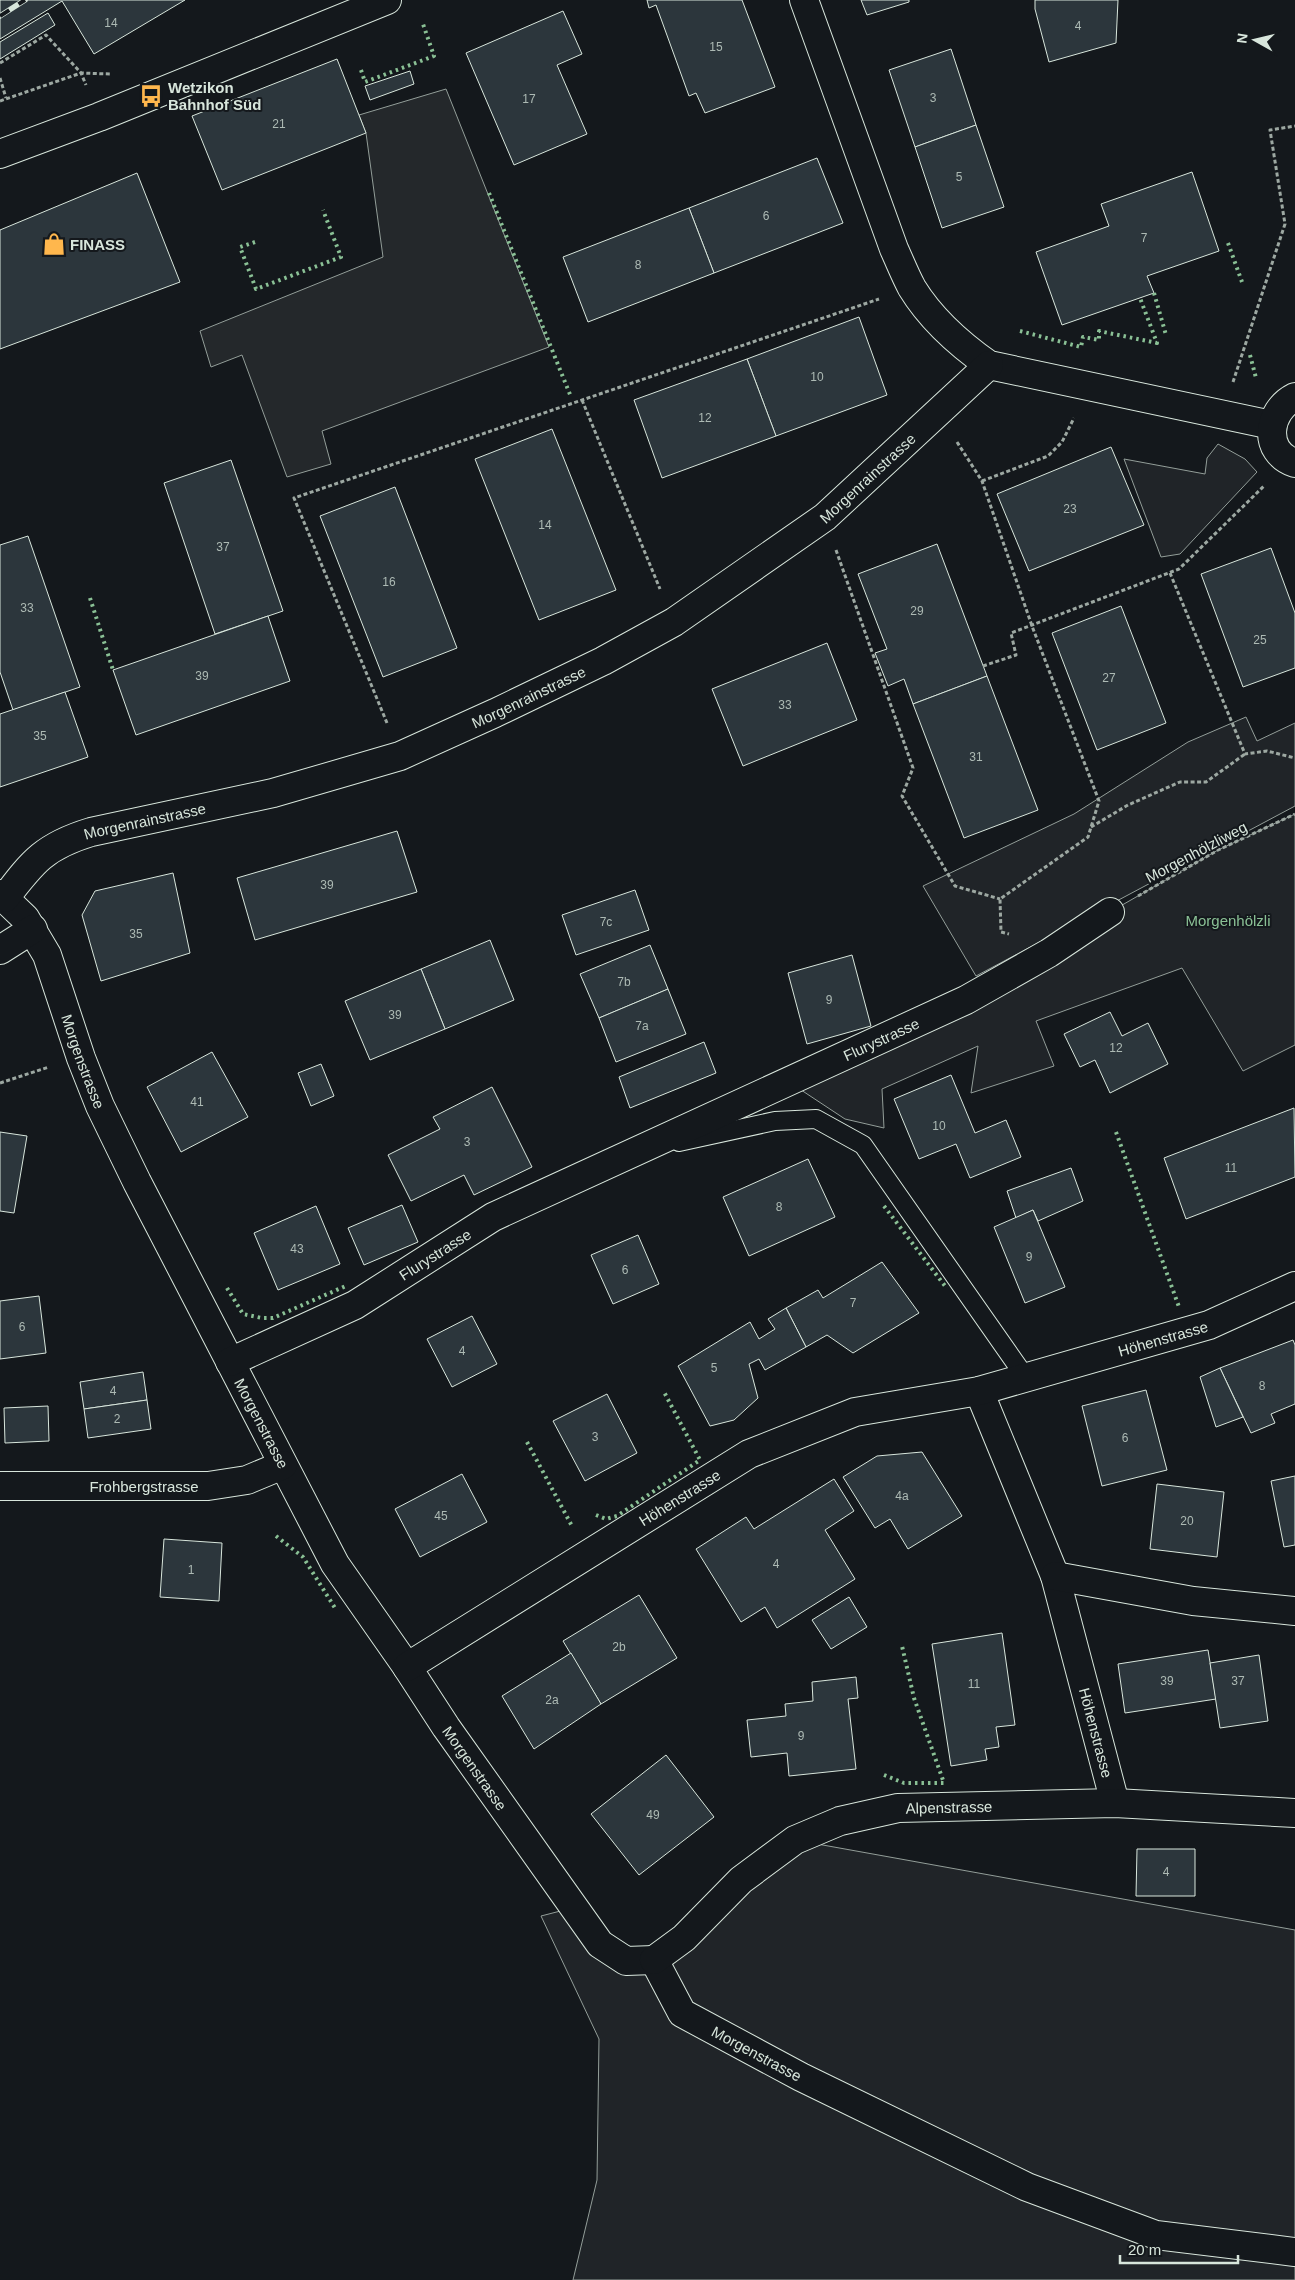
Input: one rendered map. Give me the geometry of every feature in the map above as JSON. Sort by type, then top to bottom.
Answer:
[{"type":"street","points":[[0,154],[107,114],[387,0]]},
{"type":"street","points":[[804,0],[894,249],[912,287],[933,317],[966,348],[989,365],[1272,425]]},
{"type":"street","name":"Morgenrainstrasse","points":[[3,896],[30,865],[45,852],[77,836],[273,794],[400,756],[603,661],[674,622],[824,517],[989,365]]},
{"type":"street","points":[[1292,462],[1279,452],[1273,439],[1272,425],[1277,411],[1286,402],[1295,397]]},
{"type":"street","name":"Morgenstrasse","points":[[3,896],[32,929],[47,955],[80,1058],[100,1106],[283,1465],[336,1564],[446,1727],[600,1944],[626,1961],[654,1960],[682,2013],[801,2077],[1027,2187],[1156,2235],[1295,2252]]},
{"type":"street","name":"Flurystrasse","points":[[230,1362],[355,1305],[493,1217],[966,1000],[1049,953],[1110,912]]},
{"type":"street","points":[[0,950],[32,929]]},
{"type":"street","name":"Höhenstrasse","points":[[407,1667],[749,1454],[855,1412],[979,1391],[1209,1325],[1295,1286]]},
{"type":"street","name":"Höhenstrasse","points":[[979,1391],[1055,1576],[1115,1803]]},
{"type":"street","name":"Frohbergstrasse","points":[[0,1486],[208,1486],[247,1480],[283,1465]]},
{"type":"street","points":[[1055,1576],[1193,1602],[1295,1611]]},
{"type":"street","name":"Alpenstrasse","points":[[654,1960],[684,1938],[741,1880],[795,1840],[840,1821],[898,1808],[1115,1803],[1295,1813]]},
{"type":"lane","name":"Flurystrasse","points":[[642,1150],[775,1121],[816,1119],[863,1145],[1026,1378]]},
{"type":"path","points":[[0,63],[46,35],[81,73],[0,101]]},
{"type":"path","points":[[0,78],[6,98]]},
{"type":"path","points":[[1222,415],[1285,224],[1270,130],[1295,126]]},
{"type":"path","points":[[400,756],[294,498],[912,287]]},
{"type":"path","points":[[982,481],[1048,456],[1062,442],[1090,386]]},
{"type":"path","points":[[582,400],[674,622]]},
{"type":"path","points":[[937,412],[982,481],[1032,626],[1099,801],[1088,837],[1000,899]]},
{"type":"path","points":[[983,666],[1016,656],[1010,633],[1179,569],[1292,462]]},
{"type":"path","points":[[824,517],[913,768],[902,796],[955,886],[1000,899]]},
{"type":"path","points":[[1170,573],[1246,754]]},
{"type":"path","points":[[1091,827],[1128,805],[1180,782],[1206,782],[1246,754],[1267,752],[1295,758]]},
{"type":"path","name":"Morgenhölzliweg","points":[[1110,912],[1218,850],[1295,814]]},
{"type":"path","points":[[1000,899],[1001,932],[1041,943],[1049,953]]},
{"type":"path","points":[[0,1083],[27,1074]]},
{"type":"green space","points":[[1218,444],[1245,459],[1257,472],[1180,554],[1161,557],[1124,459],[1205,474],[1207,458]]},
{"type":"green space","points":[[1246,717],[1257,741],[1295,723],[1295,806],[976,976],[923,886],[1074,814],[1188,742]]},
{"type":"green space","name":"Morgenhölzli","points":[[1295,814],[1295,1045],[1243,1071],[1182,968],[1036,1021],[1054,1066],[971,1093],[978,1046],[882,1089],[884,1128],[845,1119],[789,1082],[1110,912],[1218,850]]},
{"type":"green space","points":[[795,1840],[1295,1930],[1295,2280],[573,2280],[597,2180],[599,2039],[541,1916],[576,1907],[600,1944],[654,1960]]},
{"type":"shaded area","points":[[446,89],[549,347],[322,431],[331,464],[287,477],[242,355],[211,367],[200,331],[383,257],[366,133],[359,115]]},
{"type":"building","points":[[0,0],[185,0],[94,54],[62,1],[0,39]]},
{"type":"building","points":[[647,0],[742,0],[775,87],[705,113],[696,93],[689,96],[656,5],[649,8]]},
{"type":"building","points":[[861,0],[909,0],[909,2],[867,15]]},
{"type":"building","points":[[1035,0],[1118,0],[1116,43],[1049,62],[1035,9]]},
{"type":"building","points":[[563,11],[582,54],[557,65],[587,134],[514,165],[466,53]]},
{"type":"building","points":[[48,13],[55,25],[0,59],[0,42]]},
{"type":"building","points":[[951,49],[976,125],[915,147],[889,70]]},
{"type":"building","points":[[337,59],[366,133],[222,190],[192,116]]},
{"type":"building","points":[[410,71],[414,84],[370,100],[365,86]]},
{"type":"building","points":[[976,125],[1004,207],[942,228],[915,147]]},
{"type":"building","points":[[817,158],[843,223],[714,273],[689,208]]},
{"type":"building","points":[[1192,172],[1219,251],[1147,276],[1154,293],[1062,325],[1036,252],[1109,226],[1101,204]]},
{"type":"building","points":[[137,173],[180,282],[0,349],[0,230]]},
{"type":"building","points":[[689,208],[714,273],[588,322],[563,257]]},
{"type":"building","points":[[859,317],[887,395],[776,436],[747,359]]},
{"type":"building","points":[[747,359],[776,436],[662,478],[634,400]]},
{"type":"building","points":[[552,429],[616,590],[539,620],[475,459]]},
{"type":"building","points":[[1111,447],[1144,525],[1029,571],[997,494]]},
{"type":"building","points":[[231,460],[283,611],[215,634],[164,483]]},
{"type":"building","points":[[395,487],[457,648],[383,677],[320,516]]},
{"type":"building","points":[[28,536],[80,687],[13,710],[0,672],[0,545]]},
{"type":"building","points":[[937,544],[987,676],[913,704],[904,679],[888,686],[875,653],[887,649],[858,574]]},
{"type":"building","points":[[1271,548],[1295,613],[1295,668],[1243,687],[1201,574]]},
{"type":"building","points":[[1121,606],[1166,723],[1097,750],[1052,633]]},
{"type":"building","points":[[268,616],[290,681],[136,735],[113,670]]},
{"type":"building","points":[[827,643],[857,720],[743,766],[712,689]]},
{"type":"building","points":[[987,676],[1038,810],[964,838],[913,704]]},
{"type":"building","points":[[65,692],[88,757],[0,787],[0,714]]},
{"type":"building","points":[[397,831],[417,892],[255,940],[237,878]]},
{"type":"building","points":[[173,873],[190,953],[101,981],[82,915],[95,891]]},
{"type":"building","points":[[635,890],[649,930],[576,955],[562,915]]},
{"type":"building","points":[[490,940],[514,1000],[445,1029],[421,969]]},
{"type":"building","points":[[650,945],[668,989],[599,1018],[580,974]]},
{"type":"building","points":[[852,955],[871,1026],[807,1044],[788,973]]},
{"type":"building","points":[[421,969],[445,1029],[370,1060],[345,1001]]},
{"type":"building","points":[[668,989],[686,1034],[616,1062],[599,1018]]},
{"type":"building","points":[[1110,1012],[1122,1036],[1148,1023],[1168,1064],[1110,1093],[1095,1060],[1080,1067],[1064,1034]]},
{"type":"building","points":[[704,1042],[716,1073],[630,1108],[619,1077]]},
{"type":"building","points":[[212,1052],[248,1117],[181,1152],[147,1087]]},
{"type":"building","points":[[321,1064],[334,1096],[311,1106],[298,1073]]},
{"type":"building","points":[[951,1075],[975,1133],[1006,1120],[1021,1157],[970,1178],[956,1144],[919,1159],[894,1099]]},
{"type":"building","points":[[492,1087],[532,1167],[474,1195],[464,1175],[411,1201],[388,1155],[440,1129],[433,1117]]},
{"type":"building","points":[[1294,1108],[1295,1177],[1186,1219],[1164,1158]]},
{"type":"building","points":[[0,1132],[27,1136],[14,1213],[0,1211]]},
{"type":"building","points":[[808,1159],[835,1217],[749,1256],[723,1197]]},
{"type":"building","points":[[1071,1168],[1083,1201],[1038,1221],[1033,1210],[1016,1218],[1007,1191]]},
{"type":"building","points":[[402,1205],[418,1242],[364,1265],[348,1228]]},
{"type":"building","points":[[316,1206],[340,1264],[278,1290],[254,1233]]},
{"type":"building","points":[[1033,1210],[1065,1287],[1025,1303],[994,1227]]},
{"type":"building","points":[[638,1235],[659,1284],[613,1304],[591,1255]]},
{"type":"building","points":[[882,1262],[919,1313],[853,1353],[827,1335],[806,1347],[786,1308],[818,1290],[823,1298]]},
{"type":"building","points":[[39,1296],[46,1353],[0,1359],[0,1301]]},
{"type":"building","points":[[786,1308],[806,1347],[765,1370],[759,1359],[749,1364],[758,1398],[734,1420],[710,1426],[678,1366],[750,1322],[759,1339],[775,1329],[768,1319]]},
{"type":"building","points":[[472,1316],[497,1364],[452,1387],[427,1339]]},
{"type":"building","points":[[1293,1340],[1295,1345],[1295,1404],[1271,1414],[1275,1423],[1251,1433],[1220,1368]]},
{"type":"building","points":[[1220,1368],[1243,1417],[1216,1427],[1200,1377]]},
{"type":"building","points":[[143,1372],[147,1400],[84,1409],[80,1382]]},
{"type":"building","points":[[1146,1390],[1167,1470],[1102,1486],[1082,1406]]},
{"type":"building","points":[[607,1394],[637,1453],[585,1481],[553,1421]]},
{"type":"building","points":[[147,1400],[151,1429],[88,1438],[84,1409]]},
{"type":"building","points":[[48,1406],[49,1441],[5,1443],[4,1408]]},
{"type":"building","points":[[922,1452],[962,1516],[908,1549],[890,1519],[875,1528],[843,1477],[877,1456]]},
{"type":"building","points":[[462,1474],[487,1522],[420,1557],[395,1509]]},
{"type":"building","points":[[1295,1476],[1295,1545],[1284,1547],[1271,1481]]},
{"type":"building","points":[[834,1479],[854,1511],[825,1530],[855,1579],[777,1628],[765,1607],[741,1622],[696,1549],[746,1517],[754,1529]]},
{"type":"building","points":[[1157,1484],[1224,1492],[1217,1557],[1150,1549]]},
{"type":"building","points":[[164,1539],[222,1543],[219,1601],[160,1597]]},
{"type":"building","points":[[639,1595],[677,1658],[601,1704],[563,1641]]},
{"type":"building","points":[[849,1597],[867,1627],[831,1649],[812,1620]]},
{"type":"building","points":[[1002,1633],[1015,1725],[996,1727],[999,1747],[985,1749],[987,1760],[951,1766],[932,1644]]},
{"type":"building","points":[[1208,1650],[1216,1699],[1125,1713],[1118,1664]]},
{"type":"building","points":[[571,1653],[601,1704],[534,1749],[502,1696]]},
{"type":"building","points":[[1259,1655],[1268,1721],[1220,1728],[1210,1663]]},
{"type":"building","points":[[856,1677],[858,1698],[848,1699],[856,1769],[789,1776],[787,1753],[751,1757],[747,1720],[786,1716],[785,1704],[813,1701],[812,1682]]},
{"type":"building","points":[[666,1755],[714,1817],[639,1875],[591,1814]]},
{"type":"building","points":[[1137,1849],[1195,1849],[1195,1896],[1136,1896]]},
{"type":"railway","points":[[0,16],[25,0]]},
{"type":"hedge","points":[[361,70],[365,82],[434,56],[423,24]]},
{"type":"hedge","points":[[489,193],[571,397]]},
{"type":"hedge","points":[[255,242],[240,247],[256,289],[341,257],[323,210]]},
{"type":"hedge","points":[[1228,243],[1242,282]]},
{"type":"hedge","points":[[1154,293],[1166,335]]},
{"type":"hedge","points":[[1020,331],[1081,347],[1083,337],[1099,340],[1099,331],[1157,343],[1140,298]]},
{"type":"hedge","points":[[1250,355],[1256,378]]},
{"type":"hedge","points":[[90,598],[113,670]]},
{"type":"hedge","points":[[1116,1132],[1179,1307]]},
{"type":"hedge","points":[[884,1206],[945,1286]]},
{"type":"hedge","points":[[227,1288],[243,1314],[273,1318],[348,1285]]},
{"type":"hedge","points":[[596,1515],[606,1519],[617,1516],[700,1460],[663,1390]]},
{"type":"hedge","points":[[527,1442],[573,1528]]},
{"type":"hedge","points":[[276,1536],[303,1557],[335,1608]]},
{"type":"hedge","points":[[884,1775],[904,1783],[944,1783],[914,1698],[902,1646]]},
{"type":"place","name":"Wetzikon Bahnhof Süd","points":[[151,96]]},
{"type":"place","name":"FINASS","points":[[54,244]]}]
